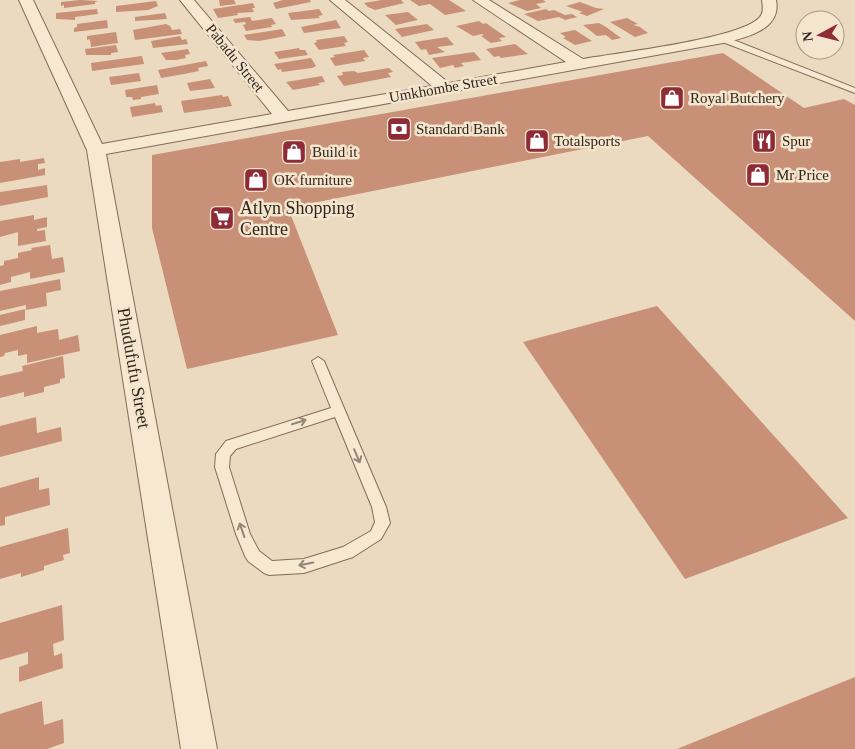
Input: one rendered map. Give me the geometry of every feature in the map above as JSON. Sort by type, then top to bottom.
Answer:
[{"type":"street","name":"Phudufufu Street","points":[[26,0],[96,150],[141,405],[198,749]]},
{"type":"street","name":"Pabadu Street","points":[[187,0],[283,116]]},
{"type":"street","points":[[337,0],[444,87]]},
{"type":"street","points":[[480,0],[580,64]]},
{"type":"street","name":"Umkhombe Street","points":[[96,150],[723,39],[753,29],[764,22],[769,14],[771,5],[769,0]]},
{"type":"lane","points":[[723,39],[855,91]]},
{"type":"lane","points":[[318,361],[379,507],[382,523],[376,535],[348,552],[304,566],[269,568],[253,556],[243,534],[222,467],[223,454],[231,445],[338,411]]},
{"type":"building","points":[[219,0],[234,0],[236,4],[220,6]]},
{"type":"building","points":[[283,0],[310,0],[311,2],[276,9],[273,3]]},
{"type":"building","points":[[382,0],[401,0],[404,3],[375,10],[364,3]]},
{"type":"building","points":[[410,0],[449,0],[466,11],[445,15],[430,4],[419,6]]},
{"type":"building","points":[[520,0],[543,0],[546,2],[536,4],[541,8],[527,11],[508,3]]},
{"type":"building","points":[[98,1],[95,4],[64,8],[64,5],[61,6],[61,2]]},
{"type":"building","points":[[156,1],[158,6],[148,10],[116,12],[116,6]]},
{"type":"building","points":[[580,2],[604,9],[587,16],[579,13],[583,12],[566,6]]},
{"type":"building","points":[[253,3],[255,8],[252,8],[254,12],[237,13],[238,15],[225,17],[218,18],[213,9]]},
{"type":"building","points":[[97,9],[98,14],[75,17],[75,20],[56,19],[56,13]]},
{"type":"building","points":[[319,9],[323,15],[318,16],[320,18],[291,20],[288,13]]},
{"type":"building","points":[[546,9],[565,15],[572,14],[577,17],[565,20],[559,17],[538,21],[524,14]]},
{"type":"building","points":[[408,12],[418,20],[396,25],[385,15]]},
{"type":"building","points":[[165,13],[167,19],[135,21],[135,17]]},
{"type":"building","points":[[250,17],[252,21],[272,18],[276,24],[271,25],[272,27],[246,31],[243,25],[246,24],[245,22],[235,23],[233,19]]},
{"type":"building","points":[[627,18],[638,24],[633,25],[640,27],[648,33],[635,37],[610,22]]},
{"type":"building","points":[[107,20],[108,28],[74,32],[77,24]]},
{"type":"building","points":[[336,20],[341,28],[304,33],[301,27]]},
{"type":"building","points":[[479,21],[483,24],[486,23],[506,37],[499,38],[502,41],[491,43],[481,36],[484,35],[482,34],[473,36],[456,26]]},
{"type":"building","points":[[599,23],[621,38],[612,40],[606,35],[597,36],[583,25]]},
{"type":"building","points":[[166,24],[172,30],[180,29],[182,34],[135,40],[133,30]]},
{"type":"building","points":[[427,24],[434,30],[402,37],[395,29]]},
{"type":"building","points":[[282,29],[286,36],[259,41],[247,40],[244,35]]},
{"type":"building","points":[[575,30],[592,41],[575,45],[563,38],[566,37],[560,33]]},
{"type":"building","points":[[116,32],[118,43],[91,47],[90,39],[87,40],[87,36]]},
{"type":"building","points":[[180,36],[182,40],[186,39],[188,44],[153,48],[151,41]]},
{"type":"building","points":[[344,36],[348,42],[344,43],[346,46],[319,50],[314,43],[317,42],[316,40]]},
{"type":"building","points":[[447,37],[454,45],[437,47],[445,52],[429,55],[426,49],[421,50],[415,42]]},
{"type":"building","points":[[515,44],[528,54],[501,58],[499,56],[494,57],[486,49]]},
{"type":"building","points":[[116,45],[118,52],[111,53],[111,55],[86,55],[85,49]]},
{"type":"building","points":[[299,48],[300,50],[305,50],[308,55],[279,59],[274,52]]},
{"type":"building","points":[[188,49],[190,54],[185,55],[186,58],[176,60],[166,60],[161,53]]},
{"type":"building","points":[[364,50],[369,57],[363,58],[365,61],[335,66],[330,58],[335,57],[333,55]]},
{"type":"building","points":[[474,52],[481,60],[461,63],[464,66],[455,68],[453,65],[440,68],[432,58]]},
{"type":"building","name":"Atlyn Shopping Centre","points":[[723,53],[804,108],[844,99],[855,105],[855,321],[648,136],[288,208],[338,335],[187,369],[152,228],[152,155]]},
{"type":"building","points":[[142,56],[144,64],[92,71],[91,63]]},
{"type":"building","points":[[311,58],[316,66],[312,68],[282,72],[274,64]]},
{"type":"building","points":[[206,61],[208,66],[198,68],[199,71],[184,74],[161,78],[158,70]]},
{"type":"building","points":[[389,68],[393,72],[388,73],[391,77],[344,86],[337,76],[343,75],[342,72],[354,71],[358,73]]},
{"type":"building","points":[[139,73],[141,81],[111,85],[109,77]]},
{"type":"building","points":[[322,76],[325,82],[318,83],[320,85],[293,90],[286,82]]},
{"type":"building","points":[[210,79],[215,88],[190,91],[187,83]]},
{"type":"building","points":[[157,85],[159,94],[133,100],[132,97],[126,97],[125,90]]},
{"type":"building","points":[[222,95],[223,97],[228,96],[232,106],[184,113],[181,101]]},
{"type":"building","points":[[155,103],[156,106],[161,105],[163,112],[132,117],[130,107]]},
{"type":"building","points":[[44,158],[45,163],[38,164],[38,170],[45,168],[45,175],[0,183],[0,162],[20,159],[20,162]]},
{"type":"building","points":[[47,185],[48,197],[0,206],[0,192]]},
{"type":"building","points":[[34,215],[34,220],[47,217],[47,227],[37,229],[37,231],[45,230],[46,241],[18,246],[18,232],[0,237],[0,221]]},
{"type":"building","points":[[50,245],[52,259],[63,257],[65,272],[30,279],[30,272],[11,277],[11,282],[0,285],[0,266],[4,265],[4,261],[18,258],[18,253],[32,250],[31,248]]},
{"type":"building","points":[[60,279],[61,290],[46,293],[47,306],[26,310],[26,305],[0,311],[0,291]]},
{"type":"building","points":[[657,306],[848,518],[685,579],[523,342]]},
{"type":"building","points":[[25,309],[25,320],[0,326],[0,315]]},
{"type":"building","points":[[37,326],[37,333],[58,329],[59,340],[78,335],[80,351],[27,363],[27,354],[18,356],[18,350],[5,353],[4,356],[0,357],[0,335]]},
{"type":"building","points":[[63,356],[65,378],[60,379],[60,383],[44,387],[44,392],[24,397],[24,392],[0,398],[0,376],[23,371],[22,366]]},
{"type":"building","points":[[36,417],[37,433],[61,427],[62,441],[0,457],[0,426]]},
{"type":"building","points":[[39,477],[39,490],[49,488],[50,505],[5,517],[5,525],[0,526],[0,488]]},
{"type":"building","points":[[68,528],[70,553],[63,555],[64,560],[44,566],[44,570],[21,577],[21,573],[0,579],[0,547]]},
{"type":"building","points":[[62,605],[64,640],[53,644],[54,656],[62,653],[63,668],[19,682],[19,667],[28,664],[28,652],[0,660],[0,623]]},
{"type":"building","points":[[855,677],[855,749],[677,749]]},
{"type":"building","points":[[42,701],[44,725],[63,719],[64,743],[47,749],[0,749],[0,714]]},
{"type":"place","name":"Royal Butchery","points":[[672,98]]},
{"type":"place","name":"Standard Bank","points":[[399,129]]},
{"type":"place","name":"Totalsports","points":[[537,141]]},
{"type":"place","name":"Spur","points":[[764,141]]},
{"type":"place","name":"Build it","points":[[294,152]]},
{"type":"place","name":"Mr Price","points":[[758,175]]},
{"type":"place","name":"OK furniture","points":[[256,180]]},
{"type":"place","name":"Atlyn Shopping Centre","points":[[222,218]]}]
